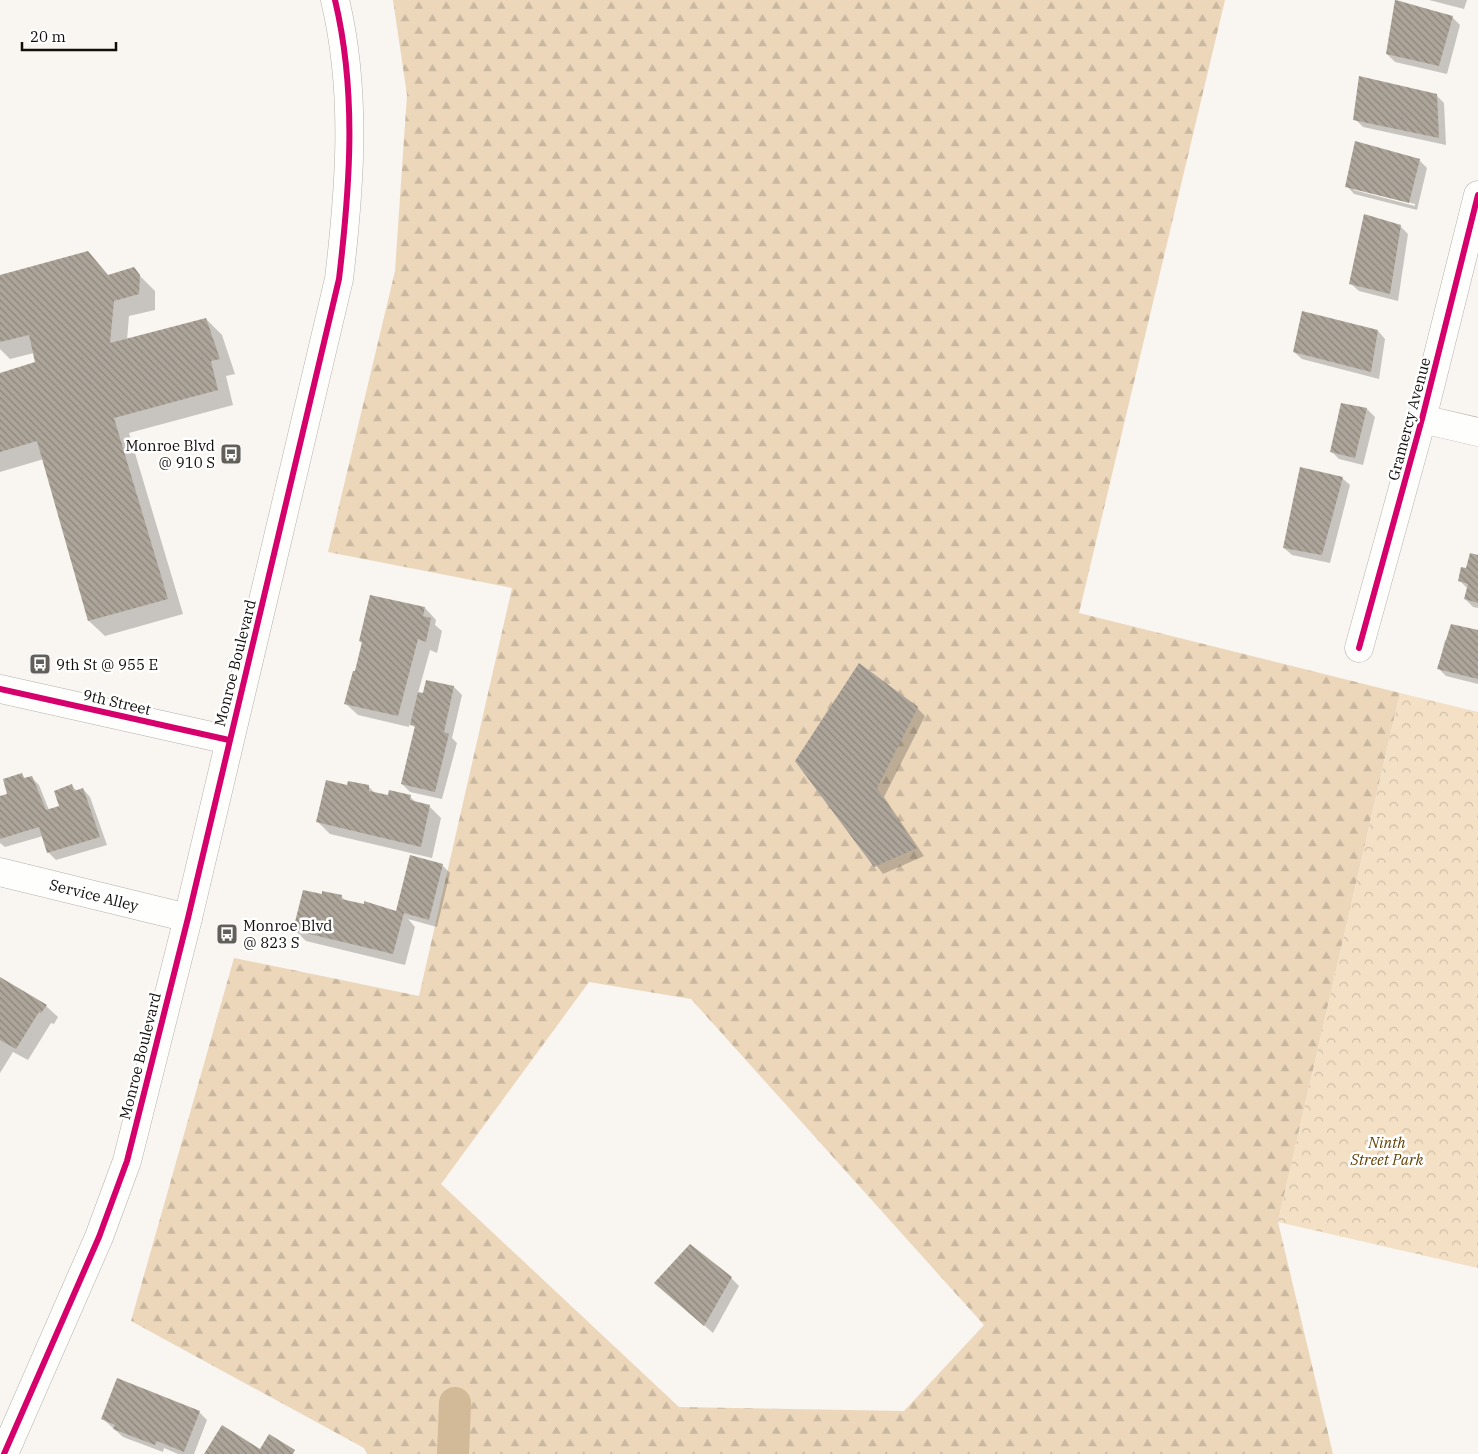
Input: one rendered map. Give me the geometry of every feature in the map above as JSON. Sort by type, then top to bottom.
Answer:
[{"type":"main road","name":"Monroe Boulevard","points":[[4,1454],[78,1287],[119,1186],[188,918],[339,279],[348,210],[350,136],[347,74],[336,0]]},
{"type":"main road","name":"Gramercy Avenue","points":[[1359,648],[1422,419],[1478,195]]},
{"type":"main road","points":[[1422,419],[1478,432]]},
{"type":"main road","name":"9th Street","points":[[0,689],[229,740]]},
{"type":"main road","name":"Service Alley","points":[[0,872],[188,918]]},
{"type":"green space","points":[[393,0],[1225,0],[1079,613],[1400,693],[1278,1222],[1333,1454],[367,1454],[364,1448],[131,1321],[234,958],[419,996],[512,588],[328,552],[395,271],[407,95]],"holes":[[[589,982],[691,999],[984,1325],[904,1411],[679,1407],[441,1184]]]},
{"type":"green space","name":"Ninth Street Park","points":[[1400,693],[1478,712],[1478,1268],[1278,1222]]},
{"type":"building","points":[[1395,0],[1453,16],[1439,66],[1386,54]]},
{"type":"building","points":[[1359,76],[1437,94],[1439,138],[1353,120]]},
{"type":"building","points":[[1355,141],[1420,159],[1409,203],[1345,187]]},
{"type":"building","points":[[1364,214],[1401,225],[1390,294],[1349,284]]},
{"type":"building","points":[[88,251],[108,275],[134,267],[140,275],[139,294],[114,301],[110,343],[206,318],[220,359],[211,361],[218,390],[114,418],[168,599],[88,621],[37,441],[0,452],[0,373],[35,362],[29,335],[0,342],[0,275]]},
{"type":"building","points":[[1302,311],[1378,330],[1371,372],[1293,352]]},
{"type":"building","points":[[1341,403],[1367,408],[1355,458],[1330,452]]},
{"type":"building","points":[[1300,467],[1343,477],[1322,555],[1283,548]]},
{"type":"building","points":[[1470,553],[1478,555],[1478,603],[1464,599],[1468,584],[1458,581],[1461,567],[1466,568]]},
{"type":"building","points":[[370,595],[425,607],[423,616],[431,618],[426,642],[418,639],[398,716],[344,704],[362,642],[359,641]]},
{"type":"building","points":[[1451,624],[1478,630],[1478,679],[1437,669]]},
{"type":"building","points":[[859,663],[918,707],[877,788],[917,848],[874,867],[795,761]]},
{"type":"building","points":[[426,680],[454,686],[444,732],[449,734],[435,792],[401,784],[415,726],[410,725],[418,692],[423,693]]},
{"type":"building","points":[[22,773],[24,778],[32,776],[46,810],[59,806],[54,791],[72,784],[74,791],[83,788],[100,837],[47,853],[39,827],[0,839],[0,796],[7,794],[3,779]]},
{"type":"building","points":[[326,780],[347,785],[348,781],[369,785],[369,791],[388,795],[389,790],[411,795],[410,800],[430,805],[421,847],[316,822]]},
{"type":"building","points":[[410,855],[443,864],[429,920],[404,913],[393,954],[293,930],[303,890],[322,894],[322,891],[342,895],[341,899],[364,904],[364,901],[396,911]]},
{"type":"building","points":[[0,977],[47,1005],[41,1013],[39,1012],[16,1049],[0,1040]]},
{"type":"building","points":[[690,1244],[732,1277],[704,1326],[654,1283]]},
{"type":"building","points":[[117,1378],[200,1411],[184,1452],[157,1441],[155,1445],[113,1429],[115,1425],[101,1419]]},
{"type":"building","points":[[222,1425],[260,1449],[269,1434],[295,1450],[293,1454],[204,1454]]},
{"type":"waterway","points":[[453,1454],[455,1403]]},
{"type":"cycle path","points":[[4,1454],[99,1237],[127,1161],[188,918],[339,279],[346,209],[349,104],[342,35],[335,0]]},
{"type":"cycle path","points":[[1359,648],[1422,419],[1478,195]]},
{"type":"cycle path","points":[[0,689],[229,740]]},
{"type":"place","name":"Monroe Blvd @ 910 S","points":[[231,454]]},
{"type":"place","name":"9th St @ 955 E","points":[[40,664]]},
{"type":"place","name":"Monroe Blvd @ 823 S","points":[[227,934]]}]
